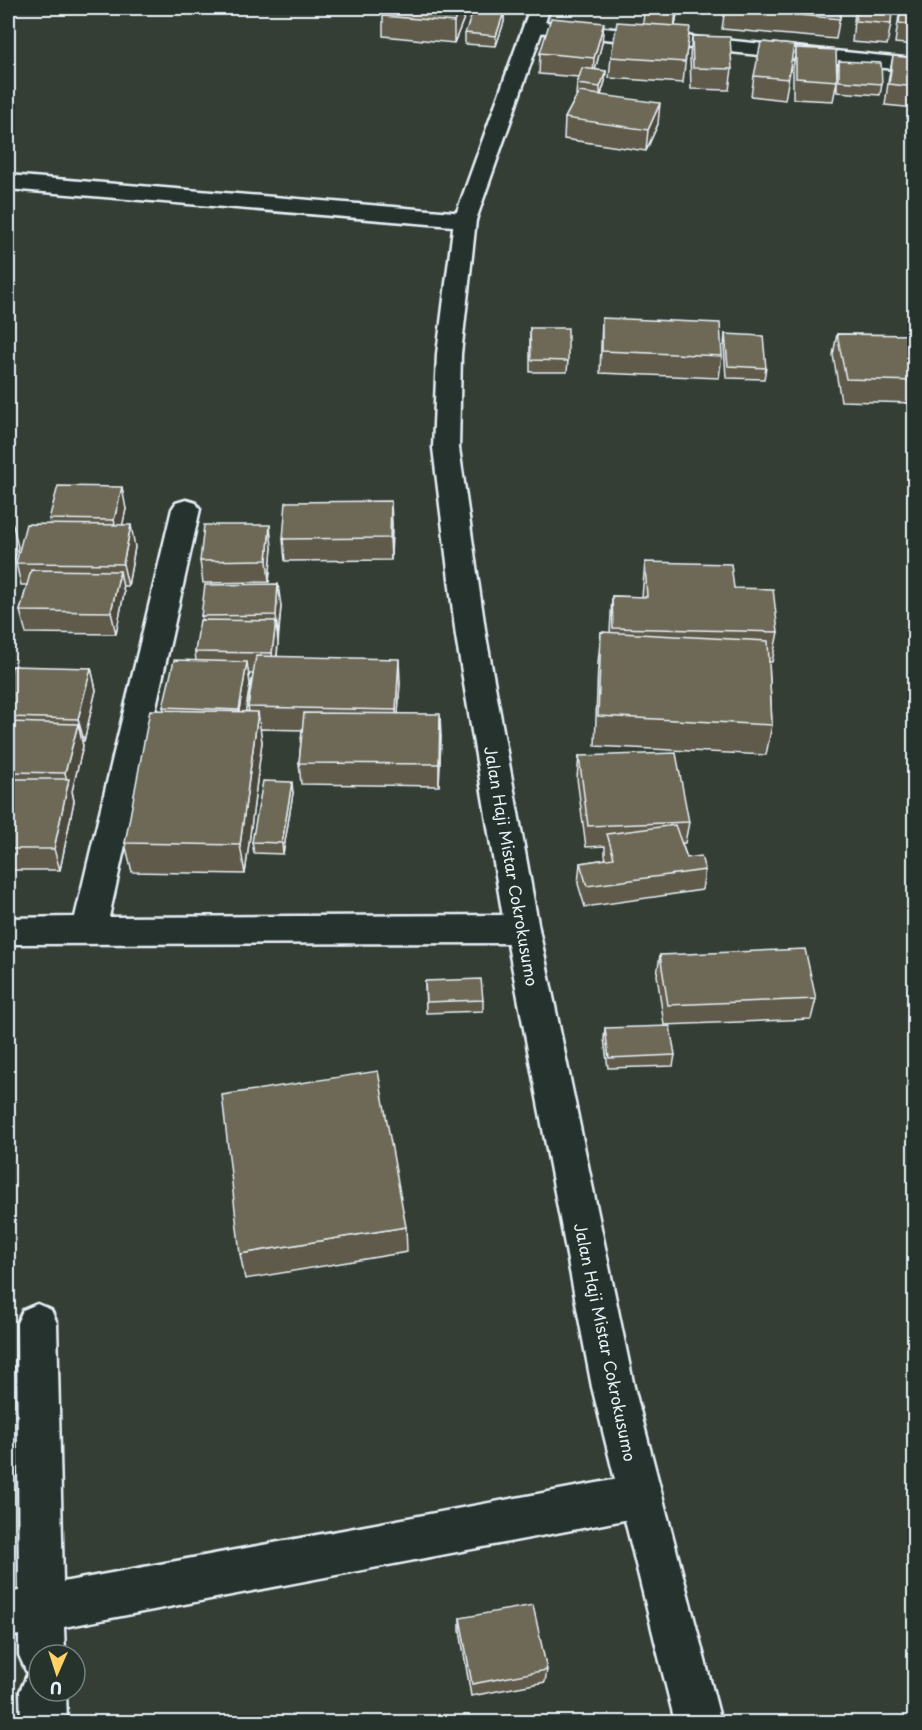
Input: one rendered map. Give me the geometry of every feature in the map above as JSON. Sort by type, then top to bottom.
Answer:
[{"type":"street","points":[[537,17],[915,64]]},
{"type":"street","name":"Jalan Haji Mistar Cokrokusumo","points":[[537,17],[465,220],[449,354],[446,448],[471,636],[522,929],[612,1387],[698,1722]]},
{"type":"street","points":[[8,183],[465,220]]},
{"type":"street","points":[[89,930],[186,509]]},
{"type":"street","points":[[8,931],[522,929]]},
{"type":"street","points":[[37,1323],[24,1612],[37,1643]]},
{"type":"street","points":[[24,1612],[640,1496]]},
{"type":"street","points":[[43,1703],[44,1722]]},
{"type":"building","points":[[387,8],[460,8],[454,22],[383,16]]},
{"type":"building","points":[[646,8],[676,8],[676,10]]},
{"type":"building","points":[[725,8],[841,8],[840,19]]},
{"type":"building","points":[[857,8],[892,8],[891,24],[856,21]]},
{"type":"building","points":[[901,8],[915,8],[915,25],[899,23]]},
{"type":"building","points":[[474,9],[504,12],[496,36],[465,33]]},
{"type":"building","points":[[551,18],[604,23],[594,58],[540,53]]},
{"type":"building","points":[[617,22],[690,27],[685,62],[611,57]]},
{"type":"building","points":[[692,36],[730,37],[732,69],[693,68]]},
{"type":"building","points":[[761,42],[794,45],[788,79],[754,76]]},
{"type":"building","points":[[796,48],[836,50],[837,81],[796,78]]},
{"type":"building","points":[[893,56],[915,58],[915,87],[889,84]]},
{"type":"building","points":[[839,61],[881,63],[882,84],[839,81]]},
{"type":"building","points":[[582,68],[606,71],[600,87],[577,84]]},
{"type":"building","points":[[579,92],[660,103],[648,130],[565,118]]},
{"type":"building","points":[[602,318],[720,323],[722,356],[602,351]]},
{"type":"building","points":[[530,328],[568,328],[568,361],[531,360]]},
{"type":"building","points":[[725,334],[763,336],[766,368],[728,366]]},
{"type":"building","points":[[837,334],[915,335],[915,381],[846,379]]},
{"type":"building","points":[[58,486],[122,487],[114,520],[49,519]]},
{"type":"building","points":[[391,501],[390,538],[283,539],[286,502]]},
{"type":"building","points":[[8,524],[13,525],[8,541]]},
{"type":"building","points":[[26,524],[131,525],[123,564],[16,563]]},
{"type":"building","points":[[204,525],[270,525],[267,560],[200,561]]},
{"type":"building","points":[[645,562],[731,564],[734,588],[773,589],[778,632],[613,628],[612,596],[647,597]]},
{"type":"building","points":[[31,570],[120,571],[111,612],[20,611]]},
{"type":"building","points":[[278,584],[276,615],[201,616],[205,585]]},
{"type":"building","points":[[200,620],[276,621],[272,653],[195,652]]},
{"type":"building","points":[[601,632],[768,641],[772,725],[598,716]]},
{"type":"building","points":[[256,656],[399,659],[396,710],[248,707]]},
{"type":"building","points":[[174,660],[247,662],[239,710],[163,707]]},
{"type":"building","points":[[12,666],[91,668],[78,719],[8,717],[8,683]]},
{"type":"building","points":[[150,710],[258,712],[240,845],[125,843]]},
{"type":"building","points":[[304,713],[440,714],[439,764],[299,763]]},
{"type":"building","points":[[8,722],[78,724],[65,773],[8,772]]},
{"type":"building","points":[[676,753],[689,822],[588,826],[579,756]]},
{"type":"building","points":[[8,779],[69,779],[54,849],[8,849]]},
{"type":"building","points":[[263,781],[292,782],[282,843],[252,842]]},
{"type":"building","points":[[675,825],[687,858],[701,856],[705,870],[587,886],[580,863],[614,858],[607,834]]},
{"type":"building","points":[[805,949],[816,999],[668,1005],[660,955]]},
{"type":"building","points":[[481,979],[483,1000],[426,1002],[425,981]]},
{"type":"building","points":[[670,1026],[675,1055],[609,1058],[605,1028]]},
{"type":"building","points":[[378,1071],[406,1227],[240,1254],[222,1095]]},
{"type":"building","points":[[533,1605],[547,1670],[472,1684],[460,1618]]}]
